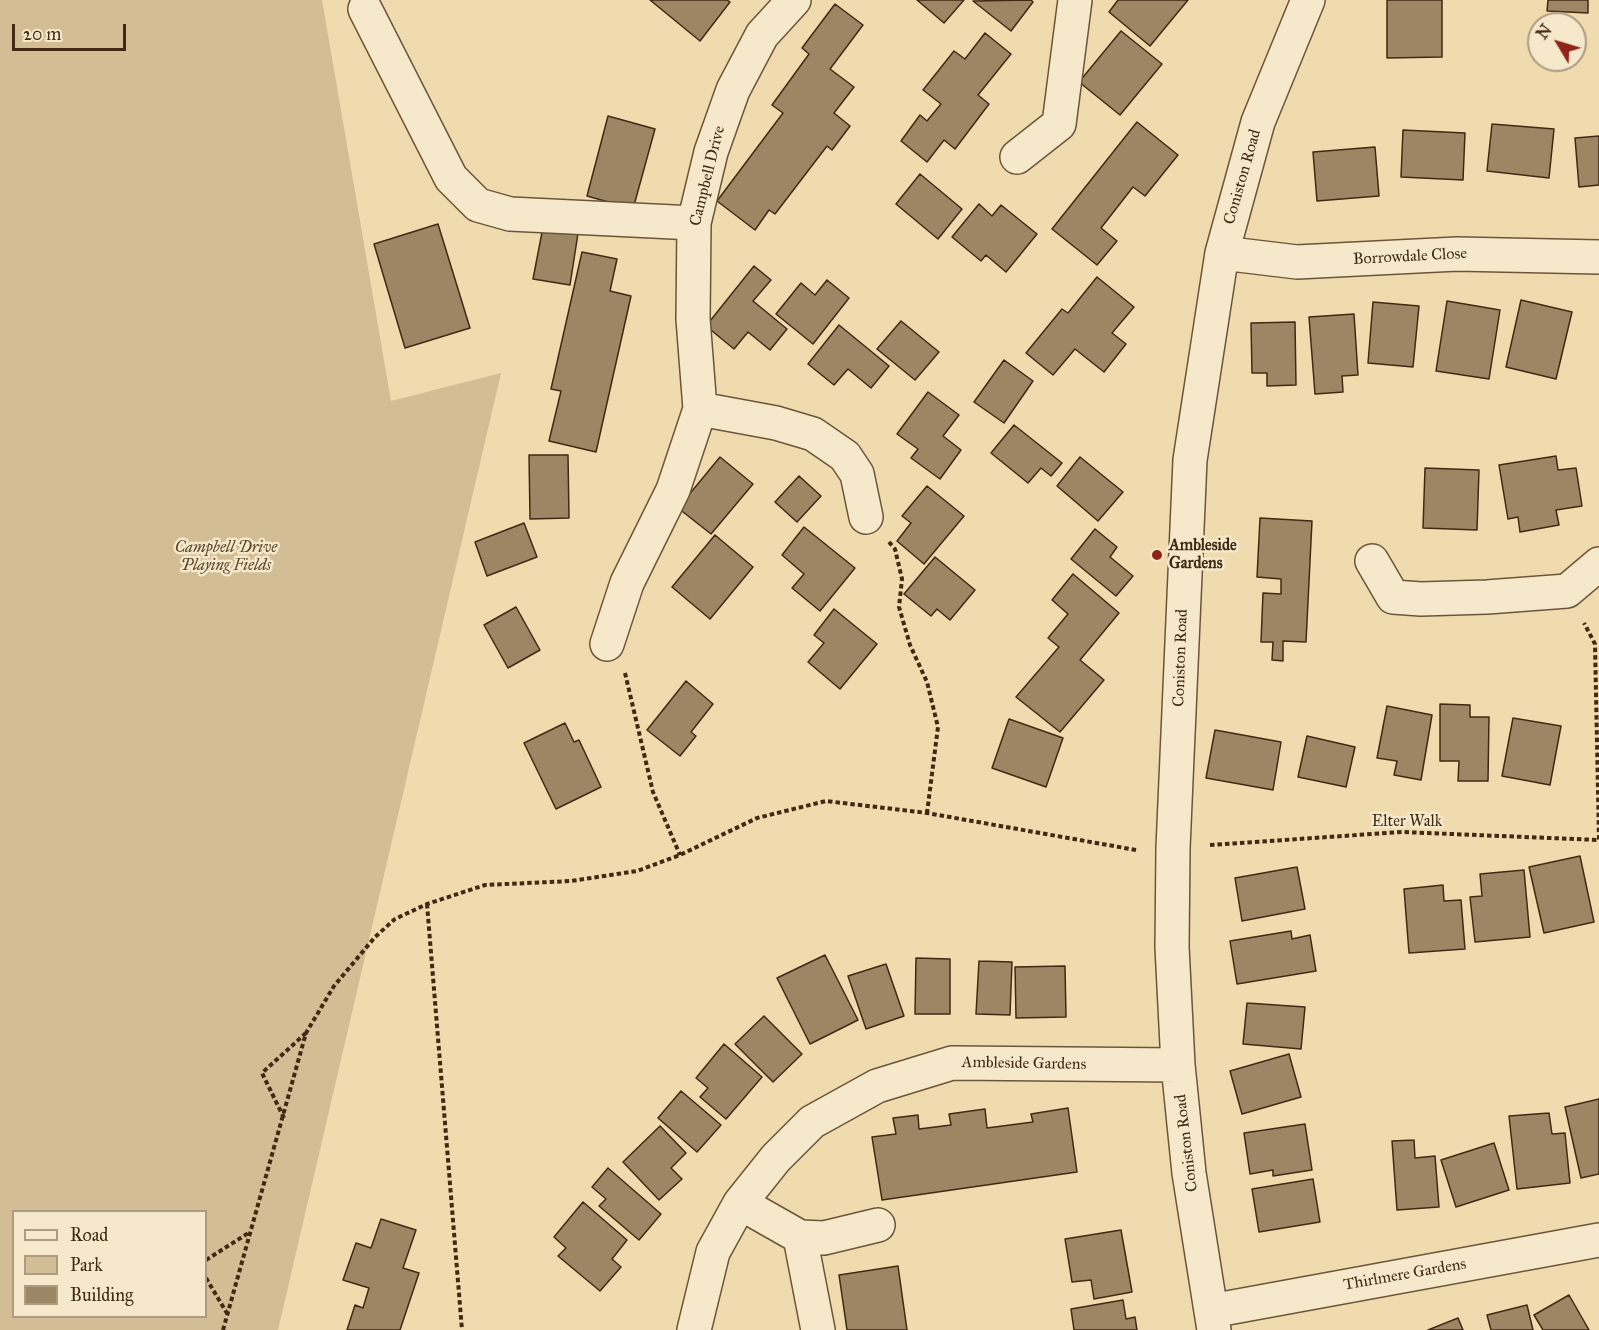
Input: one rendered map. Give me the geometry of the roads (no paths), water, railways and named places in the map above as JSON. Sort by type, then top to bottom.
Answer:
[{"type":"street","name":"Campbell Drive","points":[[607,644],[627,583],[673,490],[700,409],[693,319],[694,223],[711,152],[733,90],[762,34],[794,0]]},
{"type":"street","points":[[1017,157],[1059,124],[1075,0]]},
{"type":"street","name":"Coniston Road","points":[[1213,1321],[1189,1173],[1178,1065],[1172,946],[1173,870],[1190,460],[1222,253],[1258,122],[1308,0]]},
{"type":"street","points":[[365,9],[451,178],[478,205],[510,214],[694,223]]},
{"type":"street","name":"Borrowdale Close","points":[[1222,253],[1297,262],[1457,254],[1599,256]]},
{"type":"street","points":[[700,409],[776,423],[813,434],[845,456],[857,474],[866,517]]},
{"type":"street","points":[[1372,561],[1393,597],[1420,599],[1567,591],[1599,564]]},
{"type":"street","name":"Ambleside Gardens","points":[[694,1330],[713,1252],[740,1203],[776,1158],[812,1122],[877,1086],[952,1063],[1178,1065]]},
{"type":"street","points":[[740,1203],[800,1237],[824,1238],[878,1225]]},
{"type":"street","points":[[800,1237],[818,1330]]},
{"type":"street","name":"Thirlmere Gardens","points":[[1213,1321],[1599,1240]]},
{"type":"place","name":"Ambleside Gardens","points":[[1157,555]]},
{"type":"park label","name":"Campbell Drive Playing Fields","points":[[226,557]]}]
